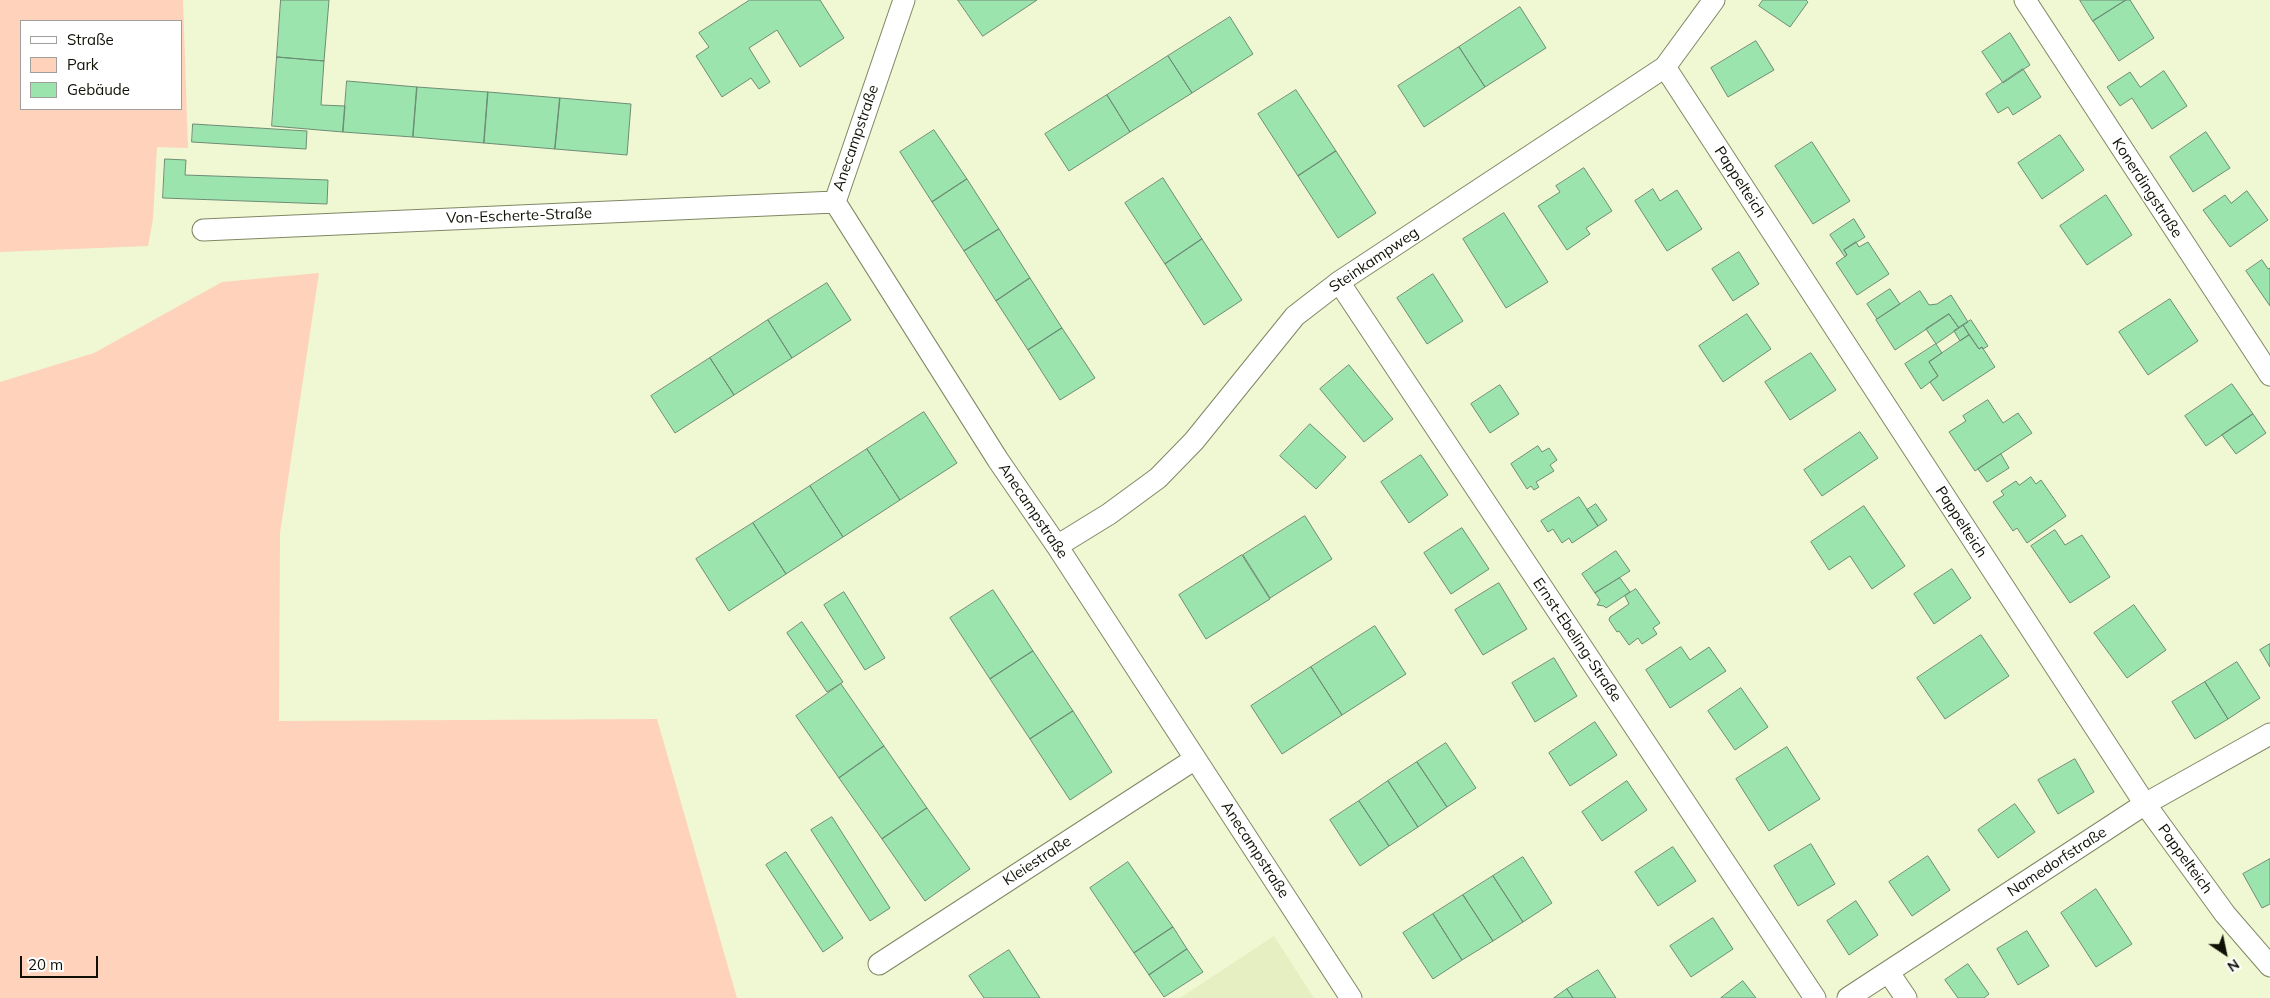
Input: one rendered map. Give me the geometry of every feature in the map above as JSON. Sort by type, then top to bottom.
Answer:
[{"type":"street","name":"Anecampstraße","points":[[904,0],[835,202],[998,460],[1057,546],[1350,998]]},
{"type":"street","name":"Steinkampweg","points":[[1057,546],[1108,514],[1158,478],[1194,442],[1295,316],[1339,282],[1665,67],[1714,0]]},
{"type":"street","name":"Konerdingstraße","points":[[2025,0],[2270,375]]},
{"type":"street","name":"Pappelteich","points":[[1665,67],[2145,804],[2225,914],[2270,966]]},
{"type":"street","name":"Von-Escherte-Straße","points":[[203,230],[835,202]]},
{"type":"street","name":"Ernst-Ebeling-Straße","points":[[1339,282],[1815,998]]},
{"type":"street","name":"Namedorfstraße","points":[[1848,998],[2145,804],[2270,734]]},
{"type":"street","name":"Kleiestraße","points":[[879,964],[1195,759]]},
{"type":"street","points":[[1888,972],[1906,998]]},
{"type":"shaded area","points":[[1274,936],[1314,998],[1180,998]]},
{"type":"green space","points":[[0,0],[183,0],[188,148],[157,147],[153,219],[148,246],[0,252]]},
{"type":"green space","points":[[319,273],[280,533],[279,721],[657,719],[737,998],[0,998],[0,382],[94,353],[222,282]]},
{"type":"building","points":[[281,0],[329,0],[324,61],[277,57]]},
{"type":"building","points":[[750,0],[820,0],[844,38],[800,67],[777,30],[749,48],[770,82],[759,89],[751,78],[722,97],[696,56],[709,47],[699,33]]},
{"type":"building","points":[[958,0],[1037,0],[983,36]]},
{"type":"building","points":[[1763,0],[1806,0],[1808,2],[1790,27],[1759,6]]},
{"type":"building","points":[[2080,0],[2126,0],[2093,21]]},
{"type":"building","points":[[2126,0],[2130,0],[2154,38],[2119,61],[2093,21]]},
{"type":"building","points":[[1520,7],[1546,48],[1485,87],[1459,47]]},
{"type":"building","points":[[1230,17],[1253,54],[1192,93],[1168,56]]},
{"type":"building","points":[[2010,33],[2030,65],[2003,83],[1982,52]]},
{"type":"building","points":[[1756,41],[1774,70],[1728,97],[1711,68]]},
{"type":"building","points":[[1459,47],[1485,87],[1424,127],[1398,86]]},
{"type":"building","points":[[1168,56],[1192,93],[1130,132],[1107,95]]},
{"type":"building","points":[[277,57],[324,61],[321,105],[345,106],[343,132],[272,126]]},
{"type":"building","points":[[2023,69],[2041,97],[2013,115],[2008,107],[1998,113],[1986,94]]},
{"type":"building","points":[[2164,71],[2187,106],[2152,129],[2132,98],[2120,106],[2107,87],[2130,72],[2140,87]]},
{"type":"building","points":[[347,81],[417,87],[413,137],[343,132]]},
{"type":"building","points":[[417,87],[488,92],[484,143],[413,137]]},
{"type":"building","points":[[1296,90],[1336,151],[1298,176],[1258,114]]},
{"type":"building","points":[[488,92],[560,98],[555,149],[484,143]]},
{"type":"building","points":[[1107,95],[1130,132],[1069,171],[1045,134]]},
{"type":"building","points":[[560,98],[631,104],[627,155],[555,149]]},
{"type":"building","points":[[193,124],[307,131],[306,149],[192,142]]},
{"type":"building","points":[[934,130],[967,179],[932,202],[900,152]]},
{"type":"building","points":[[2206,132],[2230,168],[2193,192],[2170,157]]},
{"type":"building","points":[[2060,135],[2084,170],[2042,199],[2018,163]]},
{"type":"building","points":[[1812,142],[1850,201],[1813,224],[1775,166]]},
{"type":"building","points":[[1336,151],[1376,213],[1338,238],[1298,176]]},
{"type":"building","points":[[165,159],[186,160],[185,175],[328,180],[327,204],[163,198]]},
{"type":"building","points":[[1584,168],[1612,211],[1586,228],[1590,234],[1567,250],[1538,206],[1560,192],[1556,186]]},
{"type":"building","points":[[1163,178],[1202,239],[1165,264],[1125,203]]},
{"type":"building","points":[[967,179],[999,229],[964,251],[932,202]]},
{"type":"building","points":[[1653,189],[1660,201],[1677,190],[1702,229],[1667,251],[1635,201]]},
{"type":"building","points":[[2247,191],[2268,220],[2230,247],[2203,210],[2225,195],[2231,203]]},
{"type":"building","points":[[2106,195],[2132,235],[2087,265],[2060,226]]},
{"type":"building","points":[[1504,213],[1548,282],[1506,308],[1463,239]]},
{"type":"building","points":[[1854,219],[1865,237],[1844,250],[1847,255],[1845,257],[1830,235]]},
{"type":"building","points":[[999,229],[1030,278],[996,301],[964,251]]},
{"type":"building","points":[[1202,239],[1242,300],[1204,325],[1165,264]]},
{"type":"building","points":[[1856,242],[1859,247],[1868,242],[1889,274],[1857,295],[1836,263],[1847,255],[1844,250]]},
{"type":"building","points":[[1739,252],[1759,284],[1733,301],[1712,269]]},
{"type":"building","points":[[2262,260],[2268,269],[2270,268],[2270,306],[2246,271]]},
{"type":"building","points":[[1433,274],[1463,321],[1427,344],[1397,298]]},
{"type":"building","points":[[1030,278],[1062,328],[1028,350],[996,301]]},
{"type":"building","points":[[827,283],[851,320],[792,358],[768,320]]},
{"type":"building","points":[[1890,289],[1900,304],[1877,319],[1867,304]]},
{"type":"building","points":[[1920,291],[1929,305],[1937,304],[1951,295],[1968,322],[1959,328],[1949,314],[1895,350],[1876,320]]},
{"type":"building","points":[[2170,299],[2198,341],[2148,375],[2119,332]]},
{"type":"building","points":[[1747,314],[1771,349],[1723,382],[1699,346]]},
{"type":"building","points":[[1949,314],[1959,328],[1936,344],[1926,329]]},
{"type":"building","points":[[768,320],[792,358],[734,395],[710,358]]},
{"type":"building","points":[[1971,320],[1988,346],[1983,349],[1982,347],[1979,349],[1963,325]]},
{"type":"building","points":[[1963,325],[1969,335],[1960,341],[1954,331]]},
{"type":"building","points":[[1062,328],[1095,378],[1060,400],[1028,350]]},
{"type":"building","points":[[1969,335],[1979,349],[1982,347],[1995,367],[1943,401],[1930,382],[1938,376],[1929,362]]},
{"type":"building","points":[[1936,344],[1942,353],[1929,362],[1938,376],[1921,389],[1905,364]]},
{"type":"building","points":[[1811,353],[1836,390],[1790,420],[1765,382]]},
{"type":"building","points":[[710,358],[734,395],[675,433],[651,396]]},
{"type":"building","points":[[1349,365],[1393,419],[1364,442],[1320,389]]},
{"type":"building","points":[[2232,384],[2253,414],[2206,446],[2185,416]]},
{"type":"building","points":[[1500,385],[1519,414],[1490,433],[1471,404]]},
{"type":"building","points":[[1988,400],[2003,423],[2018,413],[2032,433],[1975,471],[1949,432],[1966,421],[1963,416]]},
{"type":"building","points":[[924,412],[957,463],[900,500],[867,449]]},
{"type":"building","points":[[2253,414],[2266,433],[2236,454],[2222,435]]},
{"type":"building","points":[[1310,424],[1346,457],[1316,489],[1280,456]]},
{"type":"building","points":[[1860,432],[1878,458],[1822,496],[1804,470]]},
{"type":"building","points":[[1538,446],[1542,452],[1549,448],[1557,460],[1550,465],[1554,471],[1536,482],[1539,487],[1534,490],[1531,486],[1527,489],[1511,464]]},
{"type":"building","points":[[867,449],[900,500],[843,537],[810,486]]},
{"type":"building","points":[[2001,454],[2009,468],[1987,482],[1978,469]]},
{"type":"building","points":[[1421,455],[1448,495],[1409,523],[1381,482]]},
{"type":"building","points":[[2031,477],[2036,484],[2041,480],[2066,516],[2027,543],[2017,528],[2013,531],[1993,502],[2004,495],[2001,491],[2016,481],[2019,485]]},
{"type":"building","points":[[810,486],[843,537],[786,574],[753,523]]},
{"type":"building","points":[[1579,497],[1598,526],[1572,543],[1569,538],[1562,543],[1553,529],[1548,532],[1541,521]]},
{"type":"building","points":[[1596,504],[1607,520],[1598,526],[1587,510]]},
{"type":"building","points":[[1864,506],[1905,566],[1872,589],[1850,556],[1829,570],[1811,542]]},
{"type":"building","points":[[1305,516],[1332,559],[1270,598],[1243,555]]},
{"type":"building","points":[[753,523],[786,574],[729,611],[696,559]]},
{"type":"building","points":[[1462,528],[1489,569],[1451,594],[1424,553]]},
{"type":"building","points":[[2055,530],[2065,545],[2082,535],[2110,577],[2070,603],[2031,546]]},
{"type":"building","points":[[1616,551],[1630,571],[1595,593],[1582,574]]},
{"type":"building","points":[[1242,555],[1270,599],[1206,639],[1179,595]]},
{"type":"building","points":[[1952,569],[1971,598],[1934,624],[1914,594]]},
{"type":"building","points":[[1620,578],[1630,592],[1606,608],[1597,605],[1600,600],[1595,593]]},
{"type":"building","points":[[1499,583],[1527,629],[1483,655],[1455,610]]},
{"type":"building","points":[[1636,589],[1660,623],[1653,628],[1657,634],[1642,644],[1638,638],[1629,645],[1609,620],[1610,617],[1629,604],[1625,596]]},
{"type":"building","points":[[993,590],[1033,651],[990,679],[950,618]]},
{"type":"building","points":[[844,592],[885,658],[865,670],[824,605]]},
{"type":"building","points":[[2134,605],[2166,650],[2127,678],[2094,633]]},
{"type":"building","points":[[802,622],[843,682],[827,692],[787,633]]},
{"type":"building","points":[[1375,626],[1406,674],[1342,715],[1311,667]]},
{"type":"building","points":[[1981,635],[2009,676],[1945,719],[1917,678]]},
{"type":"building","points":[[2270,644],[2270,667],[2260,650]]},
{"type":"building","points":[[1681,647],[1690,660],[1709,647],[1726,671],[1670,708],[1646,670]]},
{"type":"building","points":[[1033,651],[1073,711],[1030,739],[990,679]]},
{"type":"building","points":[[1554,658],[1577,696],[1535,722],[1512,683]]},
{"type":"building","points":[[2237,662],[2260,698],[2228,719],[2205,682]]},
{"type":"building","points":[[1311,667],[1342,715],[1282,754],[1251,706]]},
{"type":"building","points":[[2205,682],[2228,719],[2195,739],[2172,702]]},
{"type":"building","points":[[841,684],[884,746],[839,778],[796,716]]},
{"type":"building","points":[[1741,688],[1768,727],[1735,750],[1708,711]]},
{"type":"building","points":[[1073,711],[1112,772],[1070,800],[1030,739]]},
{"type":"building","points":[[1595,722],[1617,755],[1570,786],[1549,753]]},
{"type":"building","points":[[1446,743],[1476,788],[1447,807],[1417,762]]},
{"type":"building","points":[[884,746],[927,808],[882,839],[839,778]]},
{"type":"building","points":[[1787,747],[1820,799],[1769,831],[1736,779]]},
{"type":"building","points":[[2075,759],[2094,792],[2058,814],[2038,780]]},
{"type":"building","points":[[1417,762],[1447,807],[1418,827],[1388,781]]},
{"type":"building","points":[[1388,781],[1418,827],[1389,846],[1359,801]]},
{"type":"building","points":[[1627,781],[1647,810],[1602,841],[1582,812]]},
{"type":"building","points":[[1359,801],[1389,846],[1360,866],[1330,820]]},
{"type":"building","points":[[2015,804],[2035,832],[1998,858],[1978,830]]},
{"type":"building","points":[[927,808],[970,869],[925,901],[882,839]]},
{"type":"building","points":[[832,817],[890,908],[870,921],[811,830]]},
{"type":"building","points":[[1811,844],[1835,884],[1798,906],[1774,866]]},
{"type":"building","points":[[1673,847],[1696,881],[1658,906],[1635,872]]},
{"type":"building","points":[[786,852],[843,938],[823,952],[766,865]]},
{"type":"building","points":[[1928,856],[1950,890],[1912,916],[1889,882]]},
{"type":"building","points":[[1523,857],[1552,903],[1523,922],[1493,876]]},
{"type":"building","points":[[2270,859],[2270,904],[2262,908],[2243,874]]},
{"type":"building","points":[[1128,862],[1173,927],[1134,953],[1090,888]]},
{"type":"building","points":[[1493,876],[1523,922],[1493,941],[1463,895]]},
{"type":"building","points":[[2096,889],[2132,944],[2096,967],[2061,913]]},
{"type":"building","points":[[1463,895],[1493,941],[1462,960],[1433,914]]},
{"type":"building","points":[[1856,901],[1878,935],[1849,955],[1827,921]]},
{"type":"building","points":[[1433,914],[1462,960],[1433,979],[1403,933]]},
{"type":"building","points":[[1713,918],[1733,949],[1691,977],[1670,946]]},
{"type":"building","points":[[1173,927],[1187,949],[1149,975],[1134,953]]},
{"type":"building","points":[[2027,931],[2049,966],[2018,985],[1997,949]]},
{"type":"building","points":[[1187,949],[1203,972],[1164,997],[1149,975]]},
{"type":"building","points":[[1009,950],[1040,998],[984,998],[969,976]]},
{"type":"building","points":[[1968,964],[1989,994],[1984,998],[1958,998],[1945,980]]},
{"type":"building","points":[[1598,970],[1616,998],[1573,998],[1567,989]]},
{"type":"building","points":[[1743,981],[1756,998],[1721,998]]},
{"type":"building","points":[[1567,989],[1573,998],[1554,998]]}]
